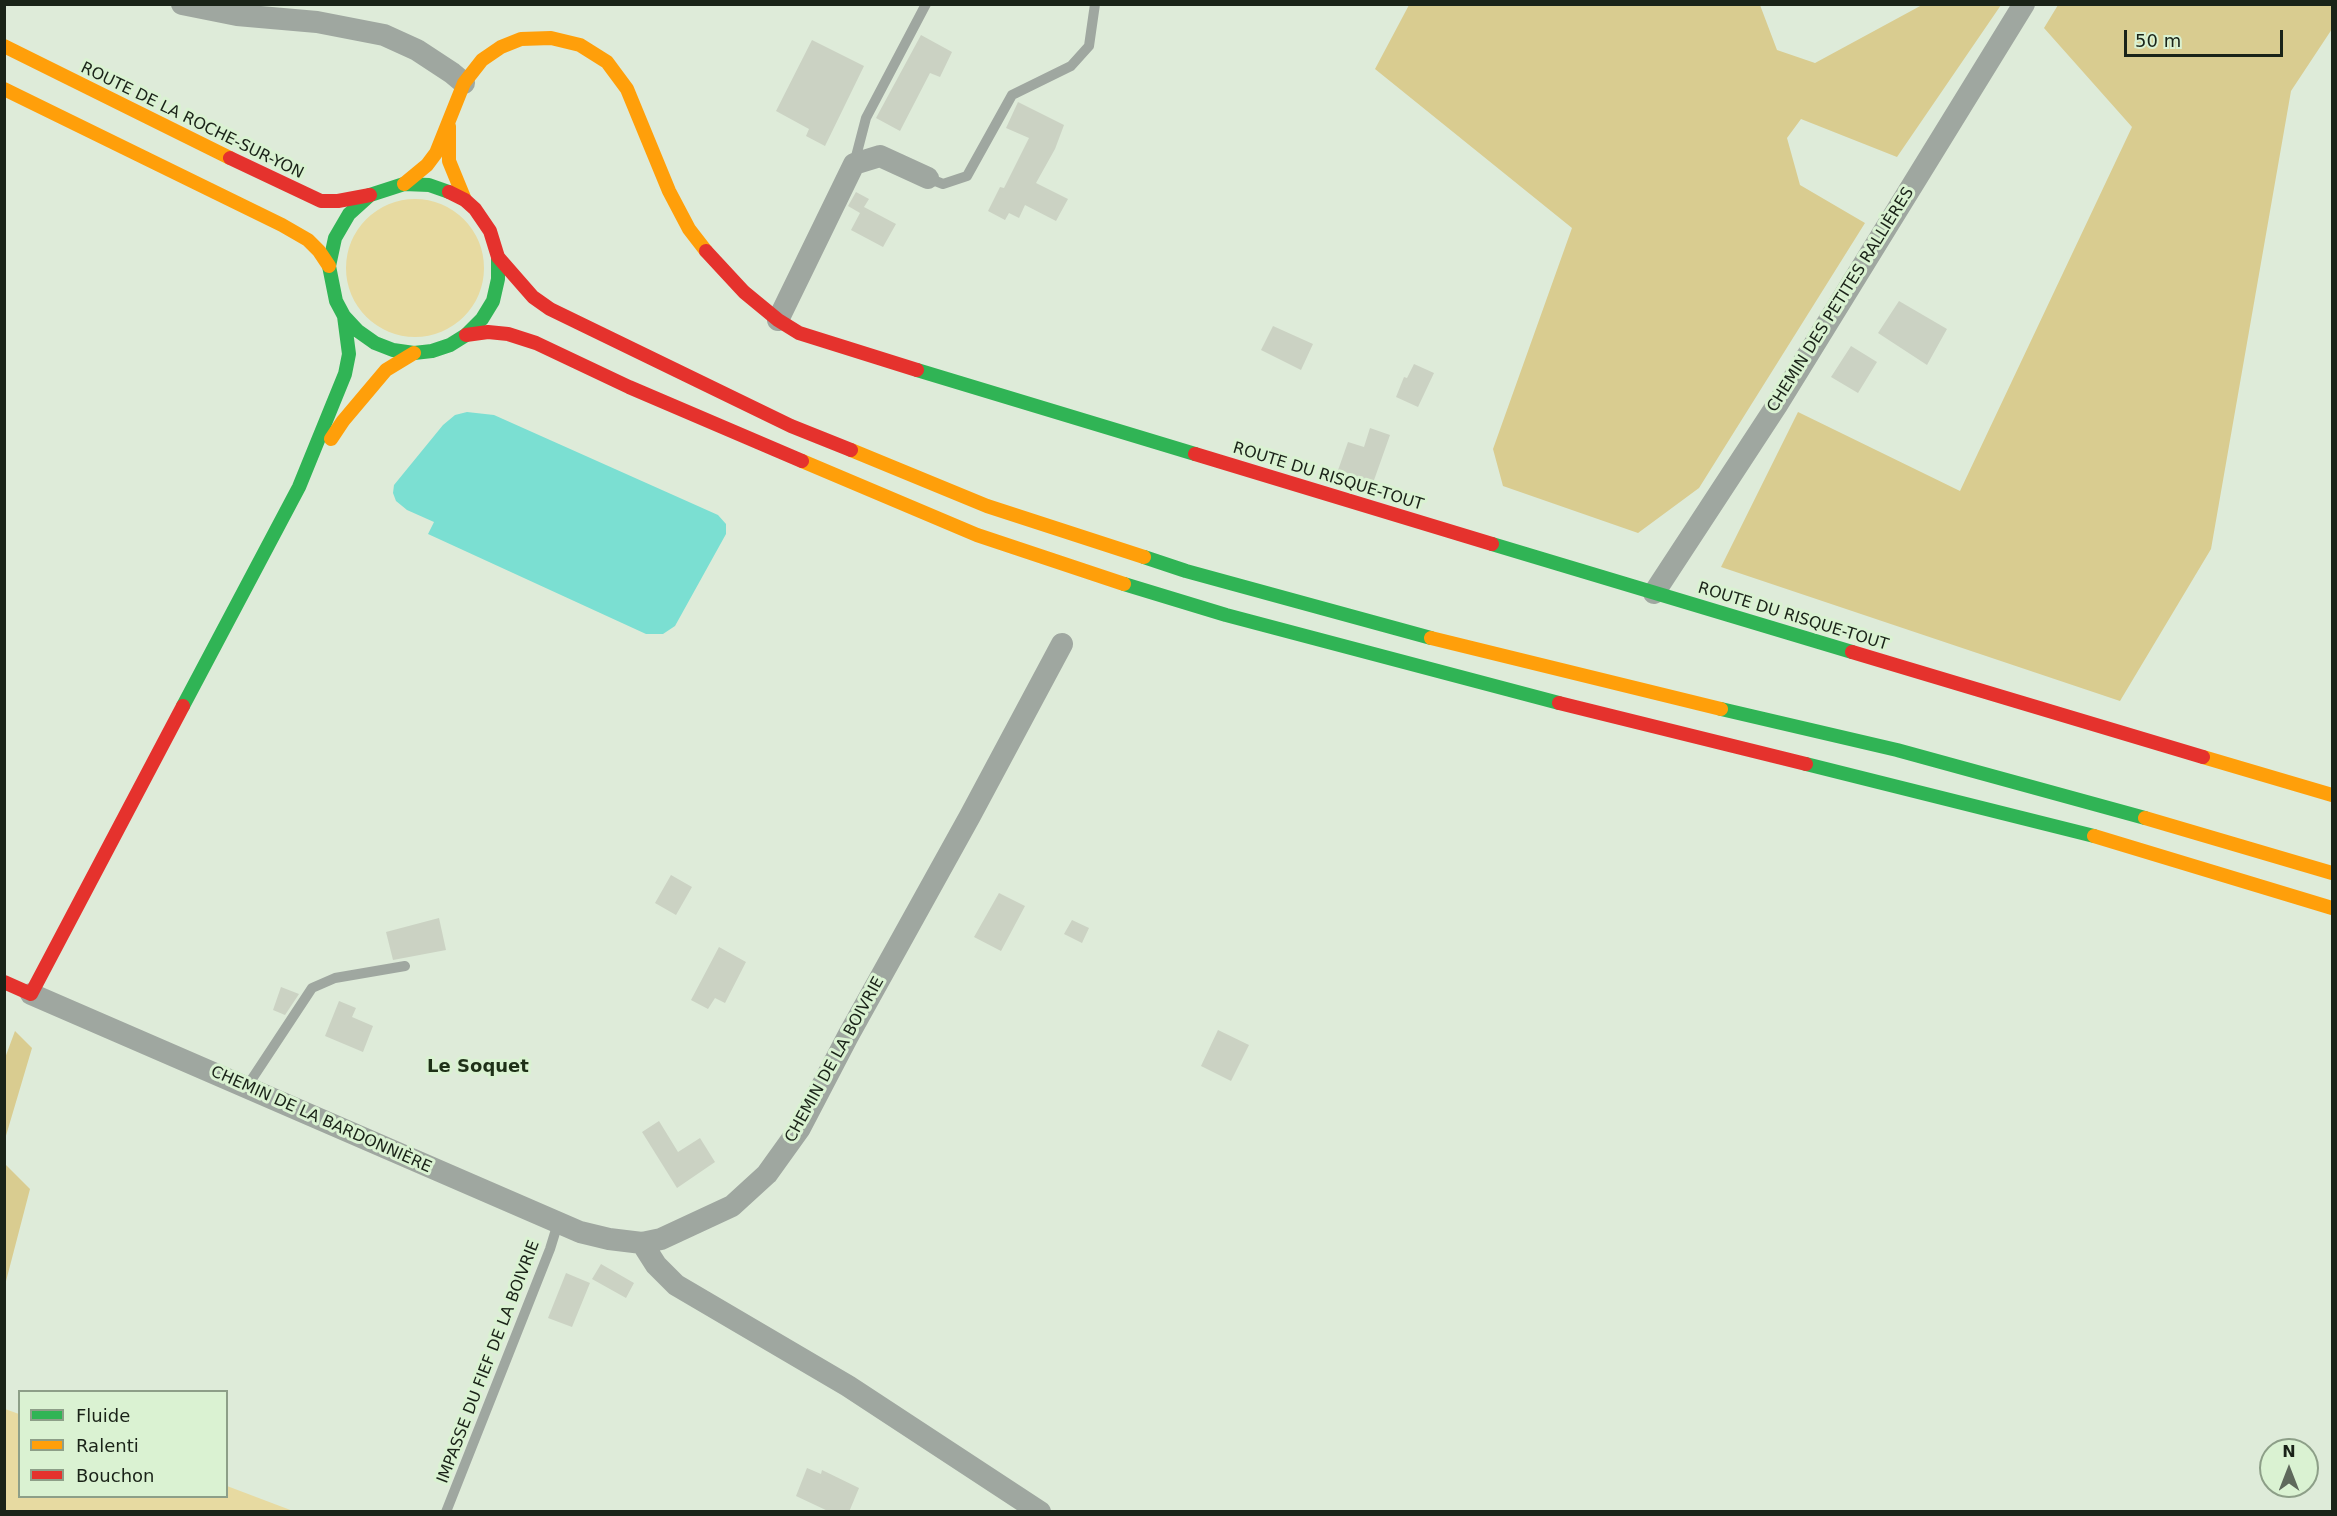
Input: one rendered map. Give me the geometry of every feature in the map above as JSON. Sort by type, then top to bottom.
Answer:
[{"type":"main road","name":"ROUTE DU RISQUE-TOUT","points":[[464,83],[482,60],[501,47],[521,39],[551,38],[580,45],[607,62],[627,89],[669,192],[689,229],[713,260],[744,292],[778,320],[800,333],[826,343],[2332,795]]},
{"type":"main road","name":"ROUTE DE LA ROCHE-SUR-YON","points":[[4,46],[303,194],[321,201],[370,195]]},
{"type":"main road","points":[[404,184],[427,165],[436,153],[449,124],[454,103],[464,83]]},
{"type":"main road","points":[[4,88],[282,225],[308,240],[329,266]]},
{"type":"main road","points":[[449,124],[449,161],[465,200]]},
{"type":"main road","points":[[404,184],[429,185],[454,193],[465,200],[484,219],[496,244],[498,257],[498,279],[493,300],[482,319],[466,335],[441,348],[414,352],[393,350],[375,343],[358,331],[344,316],[336,301],[329,266],[335,238],[349,214],[370,195],[404,184]]},
{"type":"main road","points":[[498,257],[533,297],[550,309],[791,426],[987,506],[1186,571],[1362,620],[1658,695],[1897,750],[2125,812],[2332,873]]},
{"type":"main road","points":[[31,994],[298,487],[345,374],[349,354],[344,316]]},
{"type":"main road","points":[[466,335],[488,332],[508,334],[536,343],[629,387],[976,534],[1192,604],[1478,683],[2102,838],[2332,908]]},
{"type":"main road","points":[[298,487],[343,421],[376,381],[396,363],[414,352]]},
{"type":"main road","name":"CHEMIN DE LA BARDONNIÈRE","points":[[4,982],[31,994]]},
{"type":"street","points":[[182,4],[237,15],[317,22],[384,35],[417,50],[464,83]]},
{"type":"street","name":"CHEMIN DES PETITES RALLIÈRES","points":[[1654,593],[1777,405],[2024,4]]},
{"type":"street","points":[[778,320],[854,164],[880,156],[928,178]]},
{"type":"street","name":"CHEMIN DE LA BOIVRIE","points":[[642,1243],[662,1239],[732,1206],[767,1174],[800,1128],[1062,644]]},
{"type":"street","name":"CHEMIN DE LA BARDONNIÈRE","points":[[31,994],[580,1232],[609,1239],[642,1243]]},
{"type":"street","points":[[642,1243],[656,1266],[676,1285],[848,1386],[1040,1512]]},
{"type":"lane","points":[[854,164],[867,118],[926,4]]},
{"type":"lane","points":[[928,178],[943,184],[967,176],[1012,95],[1071,66],[1089,46],[1095,4]]},
{"type":"lane","points":[[246,1088],[312,988],[335,978],[405,966]]},
{"type":"lane","name":"IMPASSE DU FIEF DE LA BOIVRIE","points":[[446,1512],[550,1249],[558,1223]]},
{"type":"shaded area","points":[[1409,5],[1760,5],[1777,50],[1815,63],[1922,5],[2001,5],[1897,157],[1801,119],[1787,138],[1800,185],[1865,223],[1699,488],[1638,533],[1503,486],[1493,449],[1572,228],[1375,69]]},
{"type":"shaded area","points":[[2058,5],[2332,5],[2332,29],[2291,91],[2211,549],[2120,701],[1721,567],[1798,412],[1960,491],[2132,127],[2044,28]]},
{"type":"shaded area","points":[[415,199],[441,204],[464,219],[479,242],[484,268],[479,294],[464,317],[441,332],[415,337],[389,332],[366,317],[351,294],[346,268],[351,242],[366,219],[389,204]]},
{"type":"shaded area","points":[[15,1031],[32,1048],[5,1139],[5,1058]]},
{"type":"shaded area","points":[[5,1164],[30,1189],[5,1285]]},
{"type":"shaded area","points":[[5,1409],[18,1414],[18,1498],[228,1498],[228,1486],[293,1511],[5,1511]]},
{"type":"water","points":[[467,412],[494,415],[718,515],[726,524],[726,534],[675,626],[663,634],[646,634],[428,534],[434,522],[407,510],[396,501],[393,493],[394,485],[443,425],[455,415]]},
{"type":"building","points":[[921,35],[952,52],[940,77],[930,73],[900,131],[876,118]]},
{"type":"building","points":[[812,40],[864,66],[825,146],[806,136],[809,129],[776,111]]},
{"type":"building","points":[[1018,102],[1064,125],[1055,149],[1036,183],[1068,199],[1056,221],[1025,205],[1019,218],[1009,213],[1005,220],[988,211],[1000,187],[1004,188],[1029,138],[1006,128]]},
{"type":"building","points":[[856,192],[869,199],[864,207],[896,224],[883,247],[851,230],[860,213],[848,206]]},
{"type":"building","points":[[1899,301],[1947,329],[1927,365],[1878,333]]},
{"type":"building","points":[[1273,326],[1313,344],[1301,370],[1261,350]]},
{"type":"building","points":[[1851,346],[1877,362],[1858,393],[1831,377]]},
{"type":"building","points":[[1414,364],[1434,373],[1418,407],[1396,397],[1404,377],[1407,378]]},
{"type":"building","points":[[1370,428],[1390,435],[1373,483],[1337,473],[1348,442],[1364,447]]},
{"type":"building","points":[[671,875],[692,887],[676,915],[655,903]]},
{"type":"building","points":[[999,893],[1025,906],[1001,951],[974,937]]},
{"type":"building","points":[[439,918],[446,950],[393,960],[386,932]]},
{"type":"building","points":[[1072,920],[1089,928],[1082,943],[1064,934]]},
{"type":"building","points":[[719,947],[746,962],[725,1003],[715,998],[708,1009],[691,1000]]},
{"type":"building","points":[[281,987],[299,994],[285,1015],[273,1010]]},
{"type":"building","points":[[339,1001],[356,1008],[352,1017],[373,1026],[363,1052],[325,1036]]},
{"type":"building","points":[[1218,1030],[1249,1045],[1231,1081],[1201,1066]]},
{"type":"building","points":[[659,1121],[678,1152],[700,1138],[715,1162],[677,1188],[642,1132]]},
{"type":"building","points":[[601,1264],[634,1283],[626,1298],[592,1279]]},
{"type":"building","points":[[566,1273],[590,1283],[572,1327],[548,1318]]},
{"type":"building","points":[[807,1468],[821,1474],[822,1470],[859,1488],[849,1512],[830,1512],[796,1496]]},
{"type":"traffic: fast","points":[[449,192],[429,185],[404,184],[370,195],[349,214],[335,238],[329,266],[336,301],[344,316],[358,331],[375,343],[393,350],[414,353],[432,351],[450,345],[466,335],[482,319],[493,301],[498,279],[498,257]]},
{"type":"traffic: fast","points":[[183,706],[299,487],[345,374],[349,354],[344,316]]},
{"type":"traffic: fast","points":[[917,370],[1195,454]]},
{"type":"traffic: fast","points":[[1492,544],[1852,652]]},
{"type":"traffic: fast","points":[[1144,557],[1186,571],[1431,638]]},
{"type":"traffic: fast","points":[[1124,584],[1226,615],[1559,703]]},
{"type":"traffic: fast","points":[[1721,709],[1897,750],[2145,818]]},
{"type":"traffic: fast","points":[[1806,764],[2094,836]]},
{"type":"traffic: slow","points":[[404,184],[427,165],[436,153],[464,83],[482,60],[501,47],[521,39],[551,38],[580,45],[607,62],[627,89],[669,191],[689,229],[706,251]]},
{"type":"traffic: slow","points":[[4,46],[230,158]]},
{"type":"traffic: slow","points":[[4,89],[282,225],[308,240],[329,266]]},
{"type":"traffic: slow","points":[[449,126],[449,161],[465,200]]},
{"type":"traffic: slow","points":[[331,439],[343,421],[386,370],[414,353]]},
{"type":"traffic: slow","points":[[851,450],[987,506],[1144,557]]},
{"type":"traffic: slow","points":[[802,461],[977,535],[1124,584]]},
{"type":"traffic: slow","points":[[1431,638],[1721,709]]},
{"type":"traffic: slow","points":[[2203,757],[2332,795]]},
{"type":"traffic: slow","points":[[2145,818],[2332,873]]},
{"type":"traffic: slow","points":[[2094,836],[2332,908]]},
{"type":"traffic: jam","points":[[230,158],[321,201],[338,201],[370,195]]},
{"type":"traffic: jam","points":[[449,192],[465,200],[475,209],[490,231],[498,257],[533,297],[550,309],[791,426],[851,450]]},
{"type":"traffic: jam","points":[[706,251],[744,292],[778,320],[799,333],[917,370]]},
{"type":"traffic: jam","points":[[466,335],[488,332],[508,334],[536,343],[629,387],[802,461]]},
{"type":"traffic: jam","points":[[1195,454],[1492,544]]},
{"type":"traffic: jam","points":[[1852,652],[2203,757]]},
{"type":"traffic: jam","points":[[1559,703],[1806,764]]},
{"type":"traffic: jam","points":[[4,982],[31,994],[183,706]]},
{"type":"district","name":"Le Soquet","points":[[478,1067]]}]
